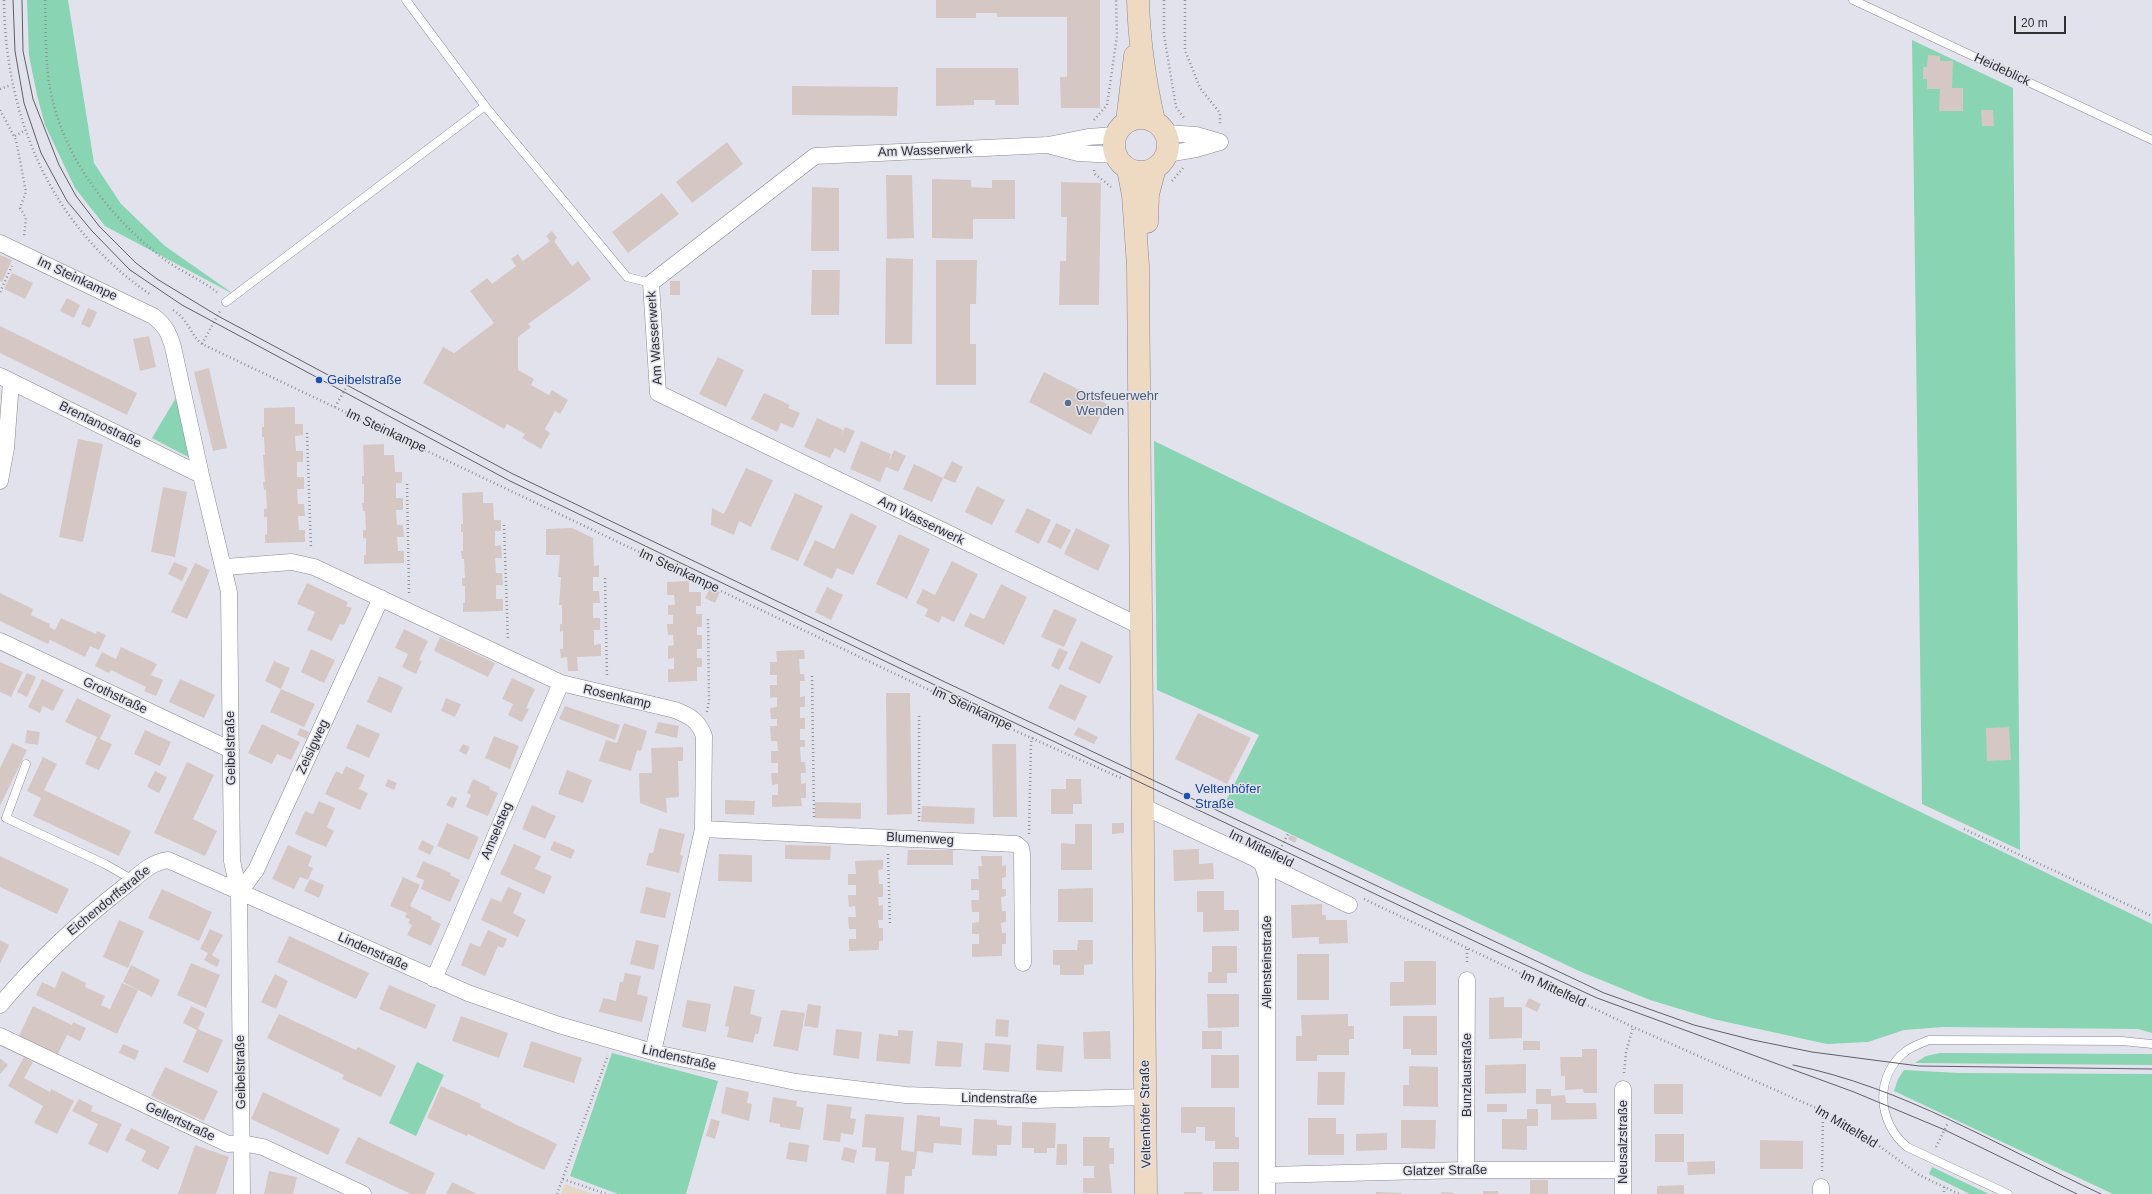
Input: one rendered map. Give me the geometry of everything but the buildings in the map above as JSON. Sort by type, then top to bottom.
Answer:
[{"type":"street","name":"Veltenhöfer Straße","points":[[1138,0],[1139,35],[1147,93],[1161,144],[1148,194],[1148,217],[1138,266]]},
{"type":"street","name":"Veltenhöfer Straße","points":[[1139,35],[1122,145],[1134,195],[1138,266],[1146,1194]]},
{"type":"street","points":[[1136,118],[1145,118],[1161,144],[1146,172],[1137,172],[1122,145],[1136,118]]},
{"type":"street","name":"Am Wasserwerk","points":[[1122,145],[1088,138],[1048,145],[815,156],[651,283],[658,394],[1140,626]]},
{"type":"street","points":[[1161,144],[1220,142]]},
{"type":"street","name":"Im Steinkampe","points":[[0,243],[153,316]]},
{"type":"street","name":"Geibelstraße","points":[[153,316],[163,323],[169,333],[201,475],[225,567],[229,592],[232,862],[239,893],[242,1194]]},
{"type":"street","points":[[0,481],[6,448],[6,379]]},
{"type":"street","name":"Brentanostraße","points":[[6,379],[201,475]]},
{"type":"street","name":"Rosenkamp","points":[[225,567],[292,562],[314,567],[561,683],[675,710],[692,717],[700,725],[704,736]]},
{"type":"street","name":"Zeisigweg","points":[[239,893],[256,870],[381,598]]},
{"type":"street","name":"Grothstraße","points":[[0,641],[231,750]]},
{"type":"street","name":"Amselsteg","points":[[434,979],[561,683]]},
{"type":"street","points":[[657,1057],[703,829],[704,736]]},
{"type":"street","points":[[1142,806],[1262,863]]},
{"type":"street","name":"Blumenweg","points":[[703,829],[1009,843],[1016,844],[1021,848]]},
{"type":"street","points":[[1021,848],[1023,963]]},
{"type":"street","name":"Eichendorffstraße","points":[[0,1005],[41,960],[92,913],[149,867],[161,861],[168,860],[239,893]]},
{"type":"street","name":"Im Mittelfeld","points":[[1262,863],[1355,901]]},
{"type":"street","name":"Allensteinstraße","points":[[1262,863],[1267,878],[1267,1194]]},
{"type":"street","name":"Lindenstraße","points":[[239,893],[434,979],[505,1008],[657,1057],[796,1082],[906,1095],[1034,1100],[1146,1098]]},
{"type":"street","name":"Bunzlaustraße","points":[[1466,1170],[1467,980]]},
{"type":"street","name":"Gellertstraße","points":[[0,1036],[228,1144],[242,1143],[263,1146],[363,1194]]},
{"type":"street","name":"Neusalzstraße","points":[[1623,1089],[1623,1194]]},
{"type":"street","name":"Glatzer Straße","points":[[1267,1175],[1466,1170],[1623,1170]]},
{"type":"lane","points":[[406,0],[485,106],[627,278],[651,283]]},
{"type":"lane","name":"Heideblick","points":[[1853,0],[2152,140]]},
{"type":"lane","points":[[226,302],[485,106]]},
{"type":"lane","points":[[26,764],[6,818],[105,864],[133,880]]},
{"type":"lane","points":[[2008,1194],[1914,1150],[1897,1139],[1885,1118],[1883,1105],[1885,1077],[1894,1063],[1907,1050],[1929,1040],[2122,1041],[2152,1044]]},
{"type":"path","points":[[4,0],[6,42],[11,85],[24,131],[47,181],[67,212],[89,240],[111,264],[130,281],[154,297]]},
{"type":"path","points":[[45,0],[49,82],[56,113],[73,152],[88,178],[106,204],[135,234],[161,257],[214,290],[226,302],[202,344],[196,340],[186,320],[166,306]]},
{"type":"path","points":[[1164,0],[1164,35],[1176,107],[1187,123],[1188,143],[1188,162],[1172,182],[1170,187]]},
{"type":"path","points":[[1185,0],[1185,50],[1200,88],[1220,113],[1220,142]]},
{"type":"path","points":[[0,89],[11,85]]},
{"type":"path","points":[[0,110],[15,136],[26,192],[20,208],[26,218],[24,240],[0,292]]},
{"type":"path","points":[[15,136],[24,131]]},
{"type":"path","name":"Im Steinkampe","points":[[202,344],[994,721],[1033,737],[1127,781]]},
{"type":"path","points":[[335,407],[350,381]]},
{"type":"path","points":[[307,433],[311,551],[314,567]]},
{"type":"path","points":[[407,484],[409,612]]},
{"type":"path","points":[[504,524],[508,658]]},
{"type":"path","points":[[605,578],[608,695]]},
{"type":"path","points":[[704,736],[709,701],[708,617]]},
{"type":"path","points":[[812,676],[814,834]]},
{"type":"path","points":[[919,716],[919,839]]},
{"type":"path","points":[[1021,848],[1029,840],[1031,743],[1033,737]]},
{"type":"path","points":[[1964,829],[2152,916]]},
{"type":"path","points":[[888,838],[890,925]]},
{"type":"path","name":"Im Mittelfeld","points":[[1355,901],[1823,1112],[1857,1131],[1919,1175],[1959,1194]]},
{"type":"path","points":[[1623,1089],[1626,1052],[1633,1027]]},
{"type":"path","points":[[557,1194],[590,1109],[612,1042]]},
{"type":"path","points":[[1822,1191],[1823,1112]]},
{"type":"path","points":[[1938,1144],[1948,1123]]},
{"type":"path","points":[[563,1179],[606,1194]]},
{"type":"path","points":[[1944,1187],[1944,1194]]},
{"type":"shaded area","points":[[565,1184],[593,1194],[561,1194]]},
{"type":"green space","points":[[27,0],[68,0],[94,163],[121,204],[165,246],[235,295],[105,226],[75,188],[45,125],[37,95],[29,56]]},
{"type":"green space","points":[[1912,40],[2013,88],[2020,850],[1922,804]]},
{"type":"green space","points":[[177,396],[192,459],[152,438]]},
{"type":"green space","points":[[1154,441],[2152,924],[2152,1033],[2138,1029],[1943,1027],[1904,1030],[1868,1042],[1827,1044],[1713,1019],[1650,1000],[1579,971],[1225,803],[1259,735],[1157,690]]},
{"type":"green space","points":[[612,1053],[718,1081],[686,1194],[618,1194],[570,1176]]},
{"type":"green space","points":[[1940,1053],[2152,1054],[2152,1065],[1915,1063],[1926,1056]]},
{"type":"green space","points":[[417,1062],[444,1075],[416,1136],[389,1123]]},
{"type":"green space","points":[[1904,1070],[1959,1073],[2152,1074],[2152,1194],[2113,1194],[1894,1091],[1898,1079]]},
{"type":"green space","points":[[1932,1167],[1989,1194],[1970,1194],[1929,1174]]},
{"type":"tram line","points":[[13,0],[15,51],[24,103],[41,153],[67,201],[92,231],[130,270],[182,305],[510,481],[916,676],[1489,948],[1597,998],[1854,1092],[1945,1130],[2077,1194]]},
{"type":"tram line","points":[[22,0],[23,51],[33,99],[59,165],[76,196],[99,226],[136,263],[157,279],[218,316],[511,473],[945,682],[1604,993],[1694,1025],[1753,1040],[1812,1052],[1919,1066],[2152,1069]]},
{"type":"tram line","points":[[1793,1065],[1834,1075],[1912,1103],[1988,1138],[2101,1194]]},
{"type":"place","name":"Geibelstraße","points":[[319,380]]},
{"type":"place","name":"Ortsfeuerwehr Wenden","points":[[1068,403]]},
{"type":"place","name":"Veltenhöfer Straße","points":[[1187,796]]}]
